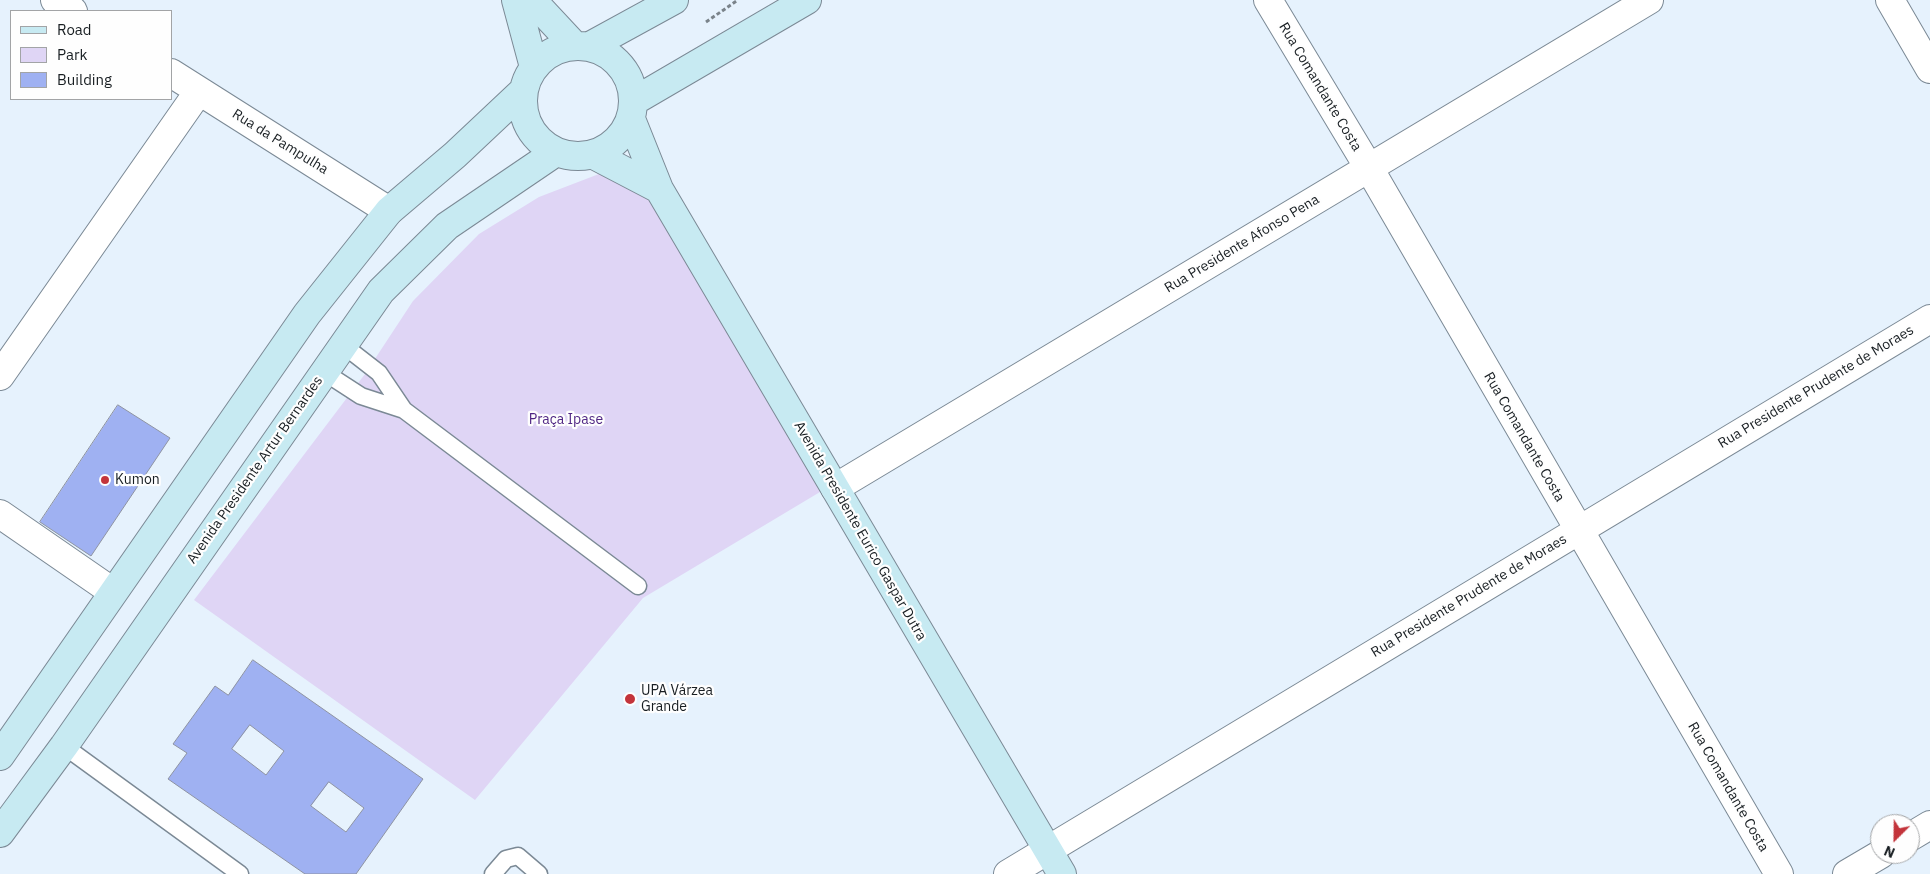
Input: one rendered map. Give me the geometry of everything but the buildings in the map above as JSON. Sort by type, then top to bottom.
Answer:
[{"type":"main road","points":[[516,0],[534,67]]},
{"type":"main road","points":[[532,0],[582,45],[608,54],[621,66],[630,82],[632,110],[622,135],[609,147],[592,154],[574,156],[556,152],[541,142],[529,128],[523,111],[522,92],[528,75],[542,58],[554,50],[582,45],[674,0]]},
{"type":"main road","points":[[632,110],[808,0]]},
{"type":"main road","points":[[0,756],[307,314],[389,211],[456,155],[522,92]]},
{"type":"main road","name":"Avenida Presidente Eurico Gaspar Dutra","points":[[632,110],[659,189],[1055,863]]},
{"type":"main road","name":"Avenida Presidente Artur Bernardes","points":[[0,833],[64,746],[381,291],[448,226],[556,152]]},
{"type":"main road","points":[[592,154],[659,189]]},
{"type":"street","points":[[55,0],[71,10]]},
{"type":"street","name":"Rua Comandante Costa","points":[[1268,0],[1369,168],[1779,874]]},
{"type":"street","name":"Rua Presidente Afonso Pena","points":[[835,488],[1649,0]]},
{"type":"street","points":[[1890,0],[1930,69]]},
{"type":"street","name":"Rua da Pampulha","points":[[172,74],[389,211]]},
{"type":"street","points":[[0,376],[199,91]]},
{"type":"street","name":"Rua Presidente Prudente de Moraes","points":[[1008,874],[1055,863],[1578,530],[1930,319]]},
{"type":"street","points":[[0,514],[113,592]]},
{"type":"street","points":[[1847,874],[1870,860]]},
{"type":"lane","points":[[343,345],[379,373],[404,410]]},
{"type":"lane","points":[[324,372],[361,396],[404,410],[638,586]]},
{"type":"lane","points":[[64,746],[240,874]]},
{"type":"lane","points":[[493,874],[506,859],[518,856],[539,874]]},
{"type":"green space","name":"Praça Ipase","points":[[612,169],[648,172],[825,489],[643,598],[475,800],[194,600],[365,374],[413,301],[479,234],[539,197]]},
{"type":"place","name":"Kumon","points":[[105,480]]},
{"type":"place","name":"UPA Várzea Grande","points":[[630,699]]}]
